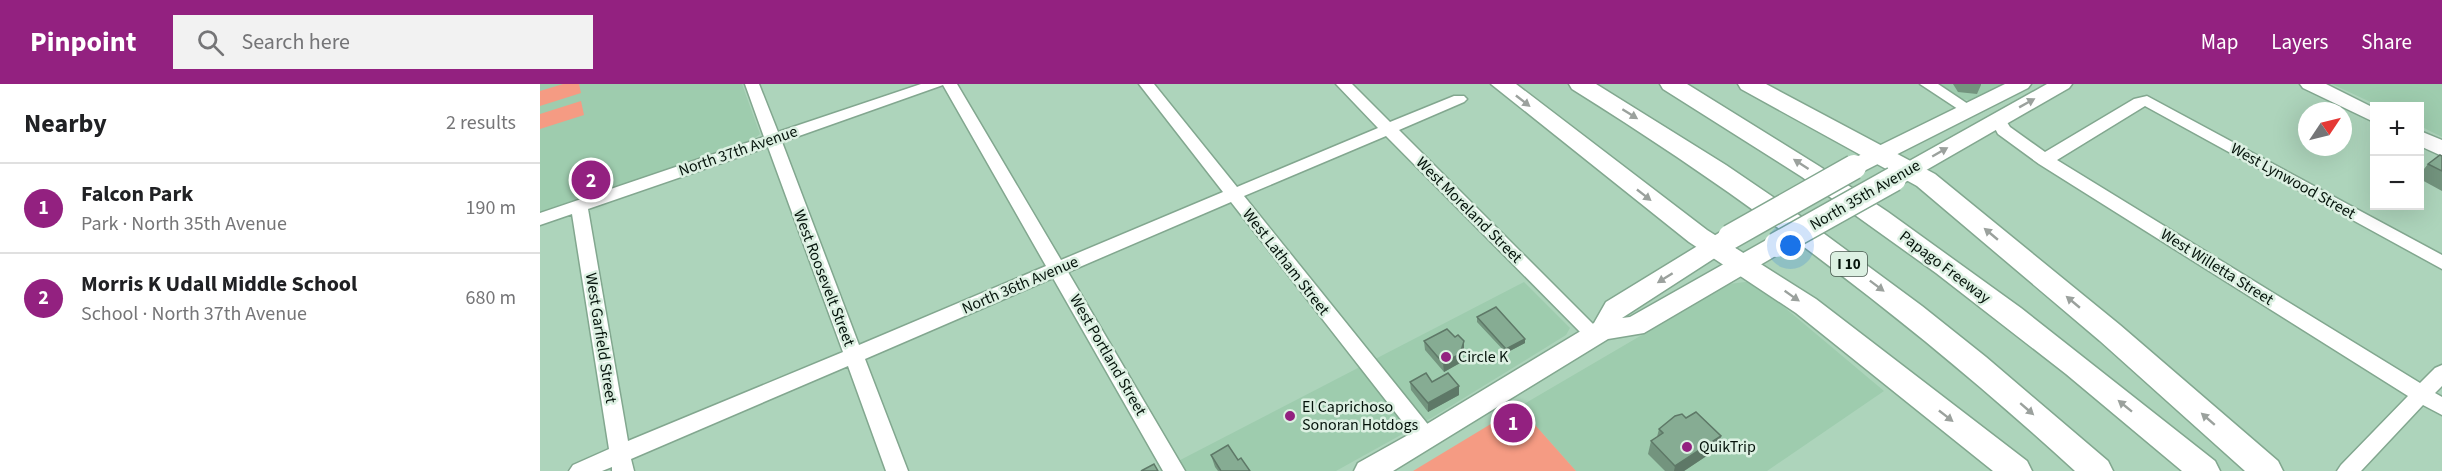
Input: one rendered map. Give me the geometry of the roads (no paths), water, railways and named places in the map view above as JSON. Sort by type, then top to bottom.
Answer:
[{"type":"highway","points":[[1502,84],[1750,260],[2016,471]]},
{"type":"highway","name":"I 10","points":[[1580,84],[1670,139],[1836,255],[1976,365],[2097,471]]},
{"type":"highway","name":"Papago Freeway","points":[[1671,84],[1805,167],[1912,241],[2086,375],[2204,471]]},
{"type":"highway","points":[[1749,84],[1901,174],[1926,180],[2110,333],[2267,471]]},
{"type":"main road","name":"North 35th Avenue","points":[[1599,333],[1615,309],[1722,242],[1873,156],[2021,84]]},
{"type":"main road","name":"North 35th Avenue","points":[[1368,471],[1427,438],[1599,333],[1635,326],[2061,84]]},
{"type":"main road","points":[[2310,84],[2370,114]]},
{"type":"main road","points":[[2424,140],[2442,149]]},
{"type":"street","name":"West Roosevelt Street","points":[[752,84],[897,471]]},
{"type":"street","name":"North 37th Avenue","points":[[540,219],[936,84]]},
{"type":"street","name":"West Portland Street","points":[[950,84],[1174,471]]},
{"type":"street","name":"West Latham Street","points":[[1146,84],[1427,438]]},
{"type":"street","name":"West Moreland Street","points":[[1343,84],[1599,333]]},
{"type":"street","points":[[1927,84],[1969,110]]},
{"type":"street","name":"North 36th Avenue","points":[[580,471],[622,463],[854,356],[1459,99]]},
{"type":"street","name":"West Lynwood Street","points":[[2045,160],[2144,101],[2442,263]]},
{"type":"street","name":"West Willetta Street","points":[[1998,119],[2004,130],[2045,160],[2442,407]]},
{"type":"street","name":"West Garfield Street","points":[[579,205],[622,463]]},
{"type":"street","points":[[2348,471],[2442,373]]},
{"type":"place","name":"Morris K Udall Middle School","points":[[591,180]]},
{"type":"place","name":"Circle K","points":[[1446,357]]},
{"type":"place","name":"El Caprichoso Sonoran Hotdogs","points":[[1290,416]]},
{"type":"place","name":"Falcon Park","points":[[1513,423]]},
{"type":"place","name":"QuikTrip","points":[[1687,447]]}]
